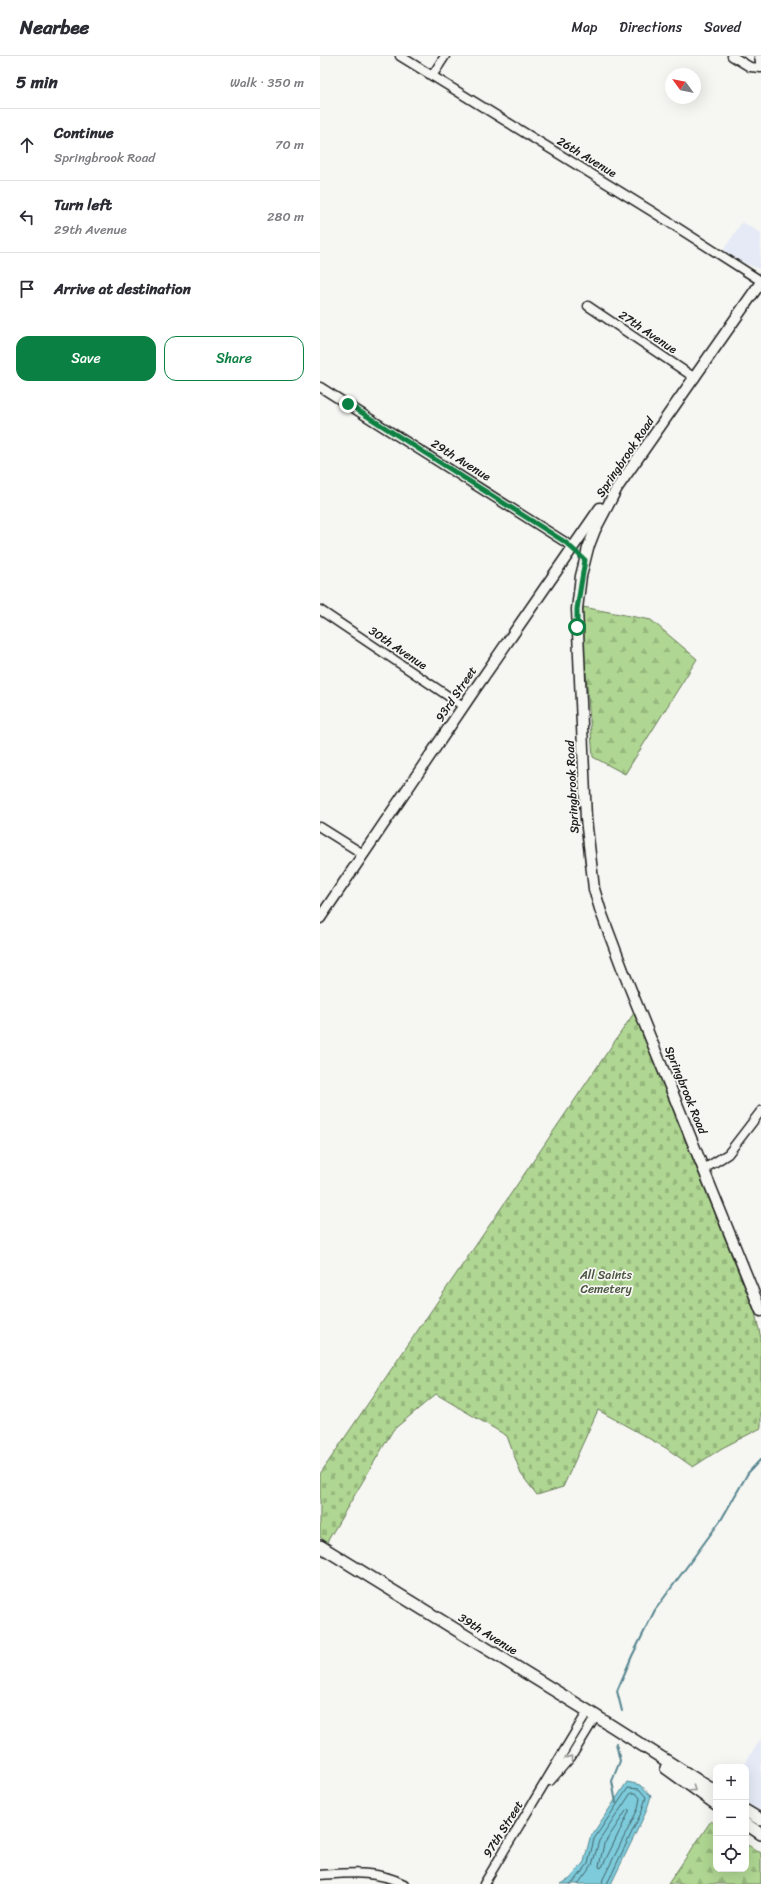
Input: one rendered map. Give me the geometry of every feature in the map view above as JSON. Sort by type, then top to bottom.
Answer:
[{"type":"main road","name":"39th Avenue","points":[[320,1546],[713,1790]]},
{"type":"main road","name":"39th Avenue","points":[[642,1745],[651,1756],[688,1785],[713,1802]]},
{"type":"main road","points":[[749,1812],[761,1820]]},
{"type":"main road","points":[[749,1826],[761,1834]]},
{"type":"street","name":"26th Avenue","points":[[400,56],[653,212],[761,281]]},
{"type":"street","points":[[432,76],[445,56]]},
{"type":"street","points":[[732,56],[750,67],[761,68]]},
{"type":"street","points":[[760,56],[761,62]]},
{"type":"street","name":"Springbrook Road","points":[[761,281],[695,378],[617,488],[595,530],[585,560],[578,598],[577,627],[586,820],[594,889],[621,966],[761,1311]]},
{"type":"street","name":"27th Avenue","points":[[588,306],[695,378]]},
{"type":"street","name":"29th Avenue","points":[[320,387],[546,530],[572,548],[585,560]]},
{"type":"street","name":"93rd Street","points":[[320,918],[572,548],[617,488]]},
{"type":"street","name":"30th Avenue","points":[[320,610],[463,706]]},
{"type":"street","points":[[320,827],[363,854]]},
{"type":"street","points":[[704,1169],[728,1154],[761,1111]]},
{"type":"street","name":"97th Street","points":[[484,1884],[544,1787],[592,1714]]},
{"type":"street","points":[[320,1875],[366,1873],[384,1876],[404,1884]]},
{"type":"shaded area","points":[[742,222],[761,233],[760,269],[744,263],[723,251]]},
{"type":"shaded area","points":[[761,1739],[761,1820],[749,1813],[749,1764],[744,1764]]},
{"type":"green space","points":[[583,607],[651,620],[697,659],[625,774],[593,757],[582,625]]},
{"type":"green space","name":"All Saints Cemetery","points":[[634,1013],[755,1313],[761,1338],[761,1428],[722,1448],[693,1467],[666,1448],[598,1410],[563,1487],[537,1495],[521,1474],[507,1436],[436,1394],[393,1430],[327,1542],[320,1537],[320,1474]]},
{"type":"green space","points":[[711,1821],[713,1823],[713,1872],[749,1872],[749,1846],[761,1853],[761,1884],[668,1884]]},
{"type":"water","points":[[627,1782],[641,1785],[651,1796],[646,1812],[611,1884],[560,1884],[570,1879],[584,1862],[590,1838]]},
{"type":"waterway","points":[[622,1711],[617,1691],[632,1656],[655,1610],[721,1520],[748,1473],[761,1459]]},
{"type":"waterway","points":[[616,1743],[620,1761],[612,1781],[616,1803]]},
{"type":"route","points":[[348,404],[565,542],[585,560],[581,576],[577,609],[577,627]]}]
